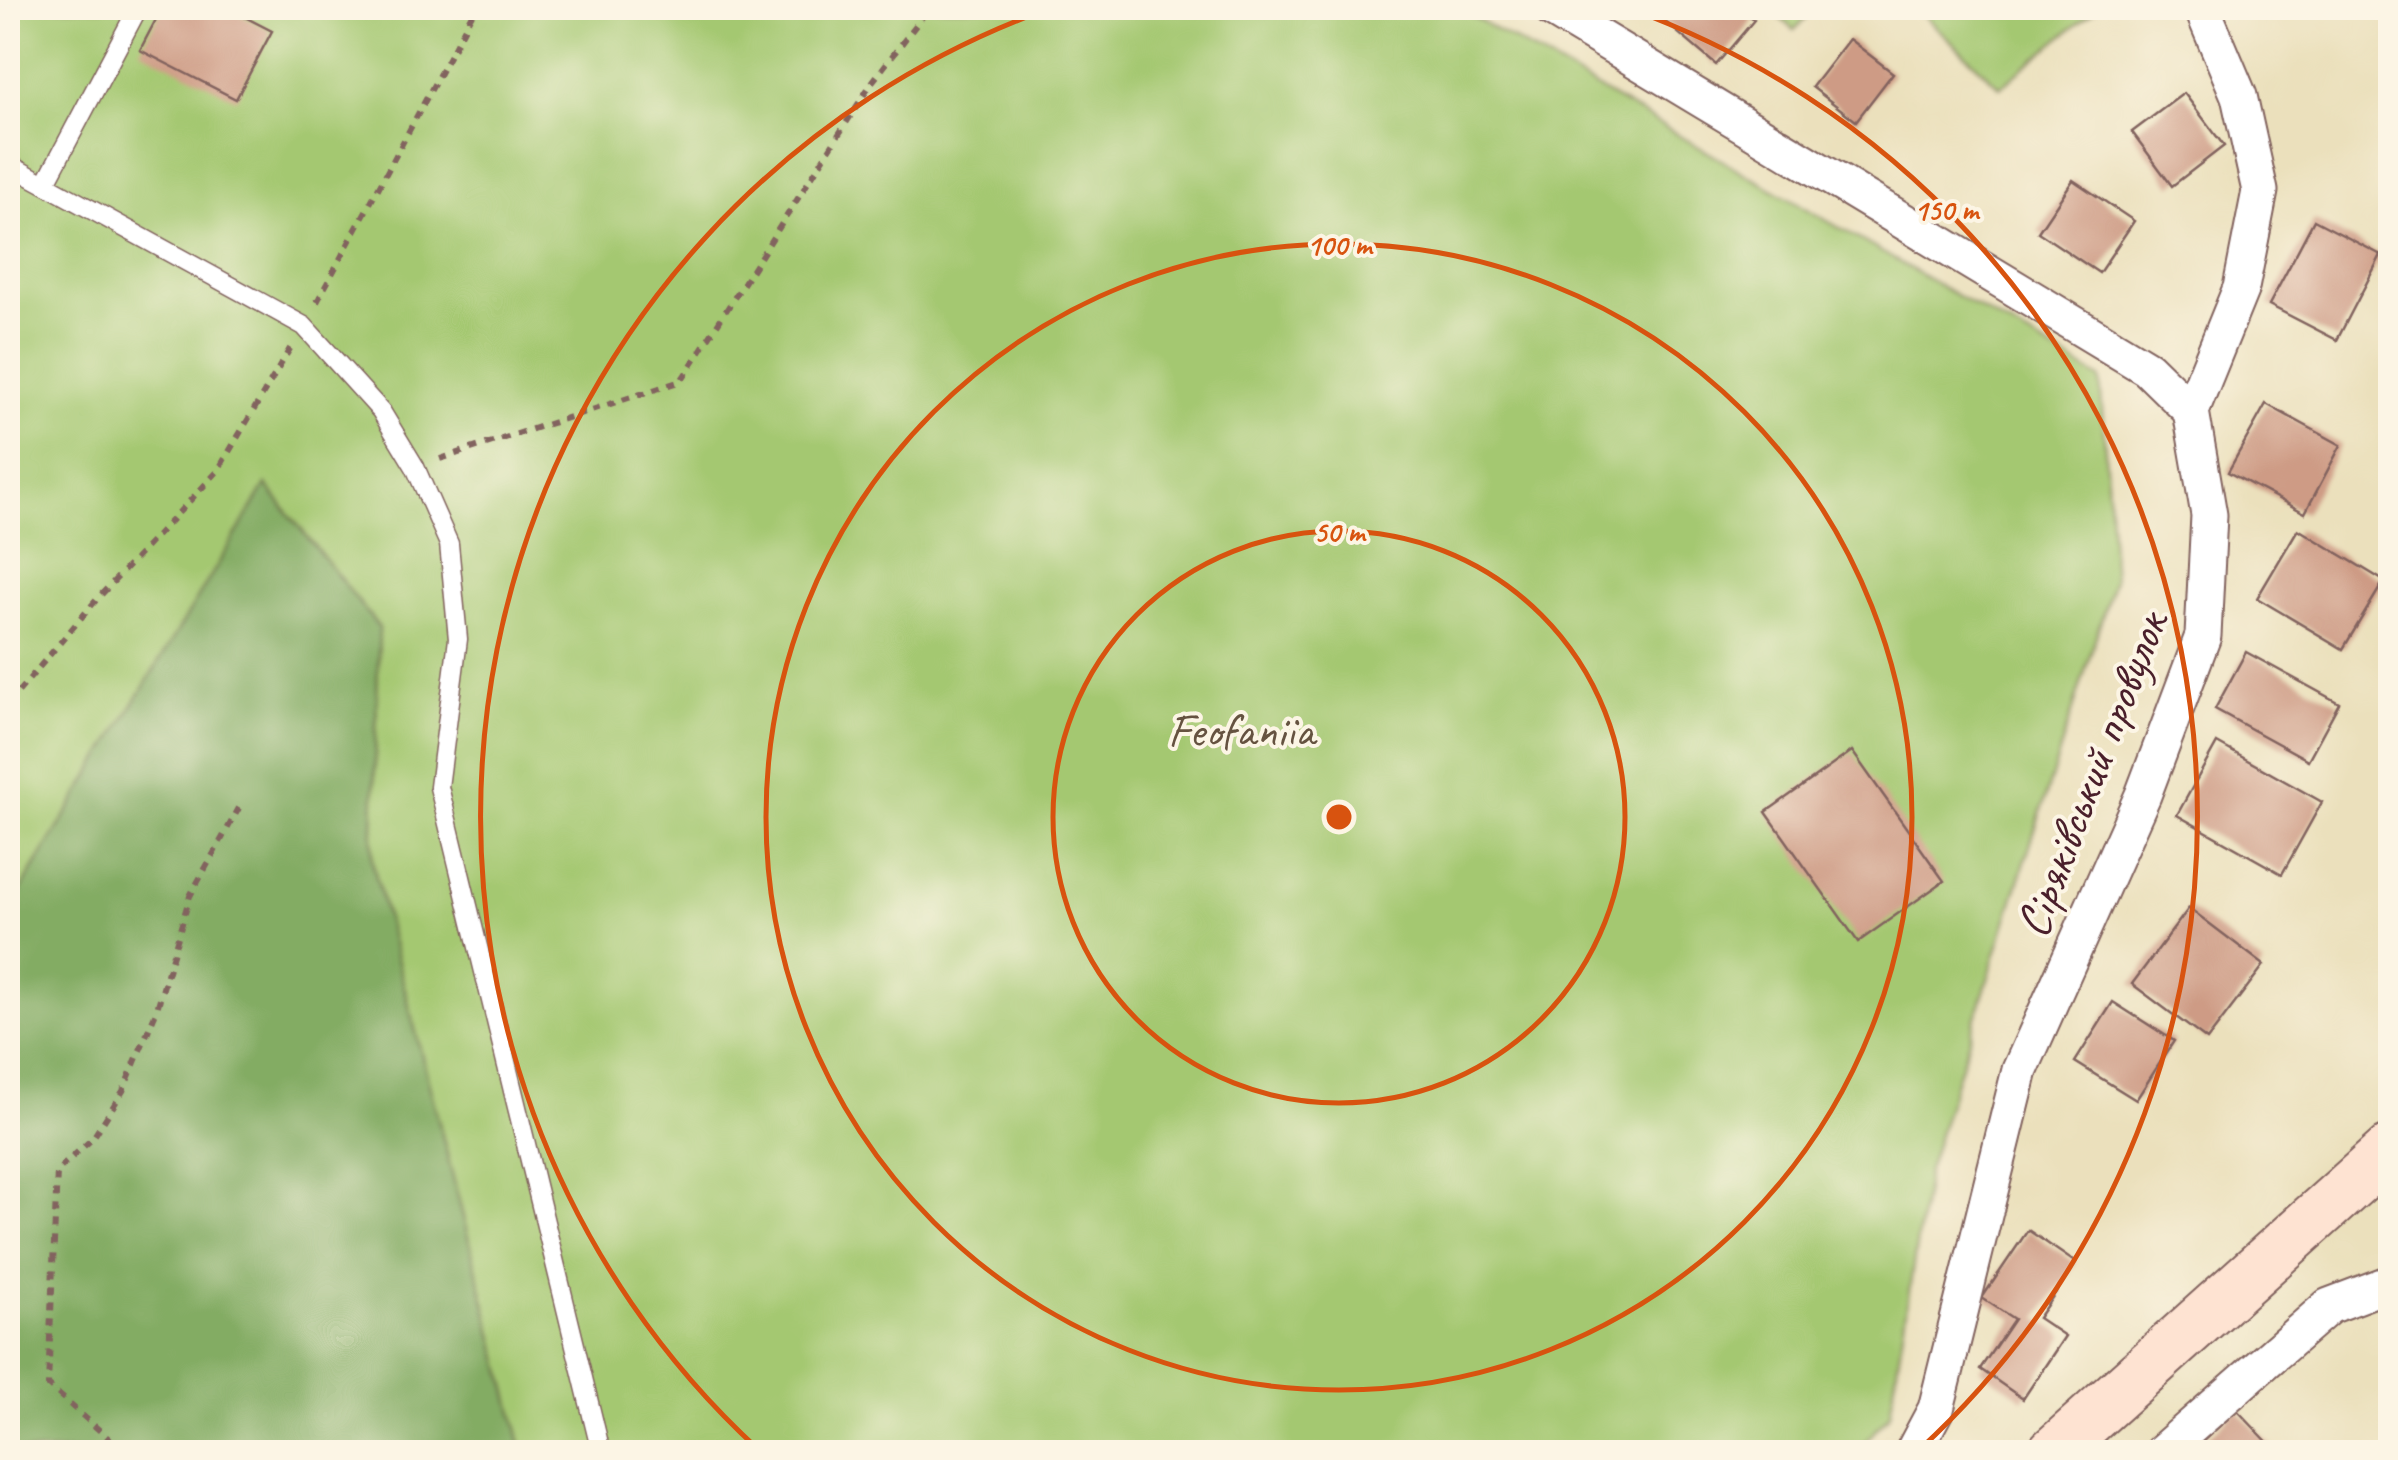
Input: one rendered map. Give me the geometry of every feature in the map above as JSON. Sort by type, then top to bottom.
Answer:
[{"type":"street","points":[[1550,8],[2147,368],[2191,411],[2241,288],[2260,191],[2239,96],[2202,8]]},
{"type":"street","name":"Сіряківський провулок","points":[[1913,1452],[1936,1408],[2020,1070],[2143,795],[2202,636],[2209,514],[2191,411]]},
{"type":"street","points":[[2053,1452],[2390,1150]]},
{"type":"street","points":[[2162,1452],[2329,1306],[2390,1283]]},
{"type":"lane","points":[[45,184],[138,8]]},
{"type":"lane","points":[[8,164],[304,326],[381,411],[415,467],[449,544],[458,638],[438,787],[602,1452]]},
{"type":"path","points":[[8,704],[98,598],[217,472],[304,326],[475,8]]},
{"type":"path","points":[[415,467],[682,381],[873,80],[929,8]]},
{"type":"path","points":[[124,1452],[48,1385],[56,1172],[94,1138],[123,1091],[156,1012],[190,896],[239,808]]},
{"type":"green space","name":"Feofaniia","points":[[8,8],[1458,8],[2100,378],[2114,579],[1928,1170],[1890,1414],[1856,1452],[523,1452],[372,861],[379,628],[267,486],[8,911]]},
{"type":"green space","points":[[1769,8],[1818,8],[1794,30]]},
{"type":"green space","points":[[1916,8],[2097,8],[2000,87]]},
{"type":"green space","points":[[266,485],[379,628],[372,861],[523,1452],[8,1452],[8,911]]},
{"type":"building","points":[[162,8],[227,8],[272,31],[236,99],[140,50]]},
{"type":"building","points":[[1674,8],[1740,8],[1754,20],[1716,65],[1663,20]]},
{"type":"building","points":[[1849,39],[1893,73],[1856,121],[1812,87]]},
{"type":"building","points":[[2184,93],[2224,146],[2172,186],[2132,132]]},
{"type":"building","points":[[2073,180],[2134,221],[2099,273],[2038,232]]},
{"type":"building","points":[[2314,220],[2381,255],[2337,340],[2269,305]]},
{"type":"building","points":[[2266,404],[2341,445],[2305,513],[2228,472]]},
{"type":"building","points":[[2298,529],[2384,581],[2343,649],[2257,598]]},
{"type":"building","points":[[2246,652],[2339,703],[2308,760],[2215,709]]},
{"type":"building","points":[[2217,743],[2322,802],[2282,874],[2177,815]]},
{"type":"building","points":[[1852,751],[1944,881],[1858,942],[1766,812]]},
{"type":"building","points":[[2189,908],[2264,965],[2207,1040],[2132,984]]},
{"type":"building","points":[[2113,1002],[2174,1041],[2136,1100],[2075,1062]]},
{"type":"building","points":[[2028,1230],[2076,1263],[2038,1318],[2065,1336],[2023,1399],[1980,1369],[2014,1319],[1982,1298]]},
{"type":"building","points":[[2237,1410],[2277,1452],[2191,1452]]}]
